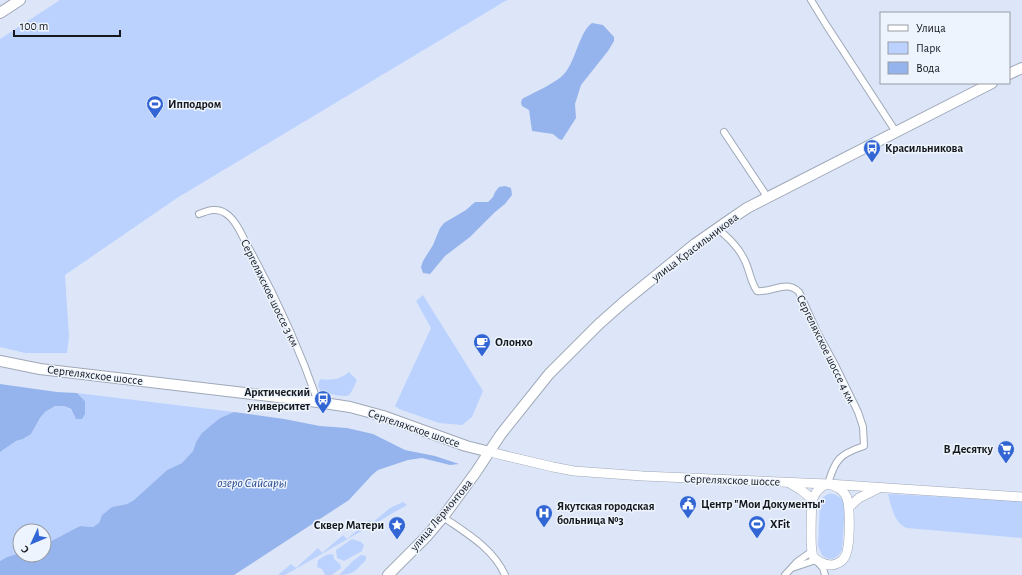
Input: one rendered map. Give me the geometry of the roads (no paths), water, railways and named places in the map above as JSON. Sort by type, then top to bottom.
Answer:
[{"type":"main road","points":[[0,13],[20,0]]},
{"type":"main road","points":[[1010,74],[1022,68]]},
{"type":"main road","name":"улица Красильникова","points":[[490,452],[501,434],[549,374],[599,324],[717,228],[747,208],[990,84]]},
{"type":"main road","name":"Сергеляхское шоссе","points":[[0,361],[40,369],[350,407],[383,416],[466,446],[553,467],[574,470],[650,477],[828,484],[1022,497]]},
{"type":"main road","name":"улица Лермонтова","points":[[388,575],[426,537],[443,517],[490,452]]},
{"type":"main road","points":[[788,482],[812,499]]},
{"type":"main road","points":[[828,484],[819,489],[812,499],[811,552],[816,560],[831,565]]},
{"type":"main road","name":"Сергеляхское шоссе","points":[[828,484],[835,485],[842,490],[847,498],[848,508],[848,551],[844,560],[831,565]]},
{"type":"main road","points":[[848,508],[859,498],[881,487]]},
{"type":"street","points":[[811,0],[896,132]]},
{"type":"street","points":[[724,132],[768,198]]},
{"type":"street","name":"Сергеляхское шоссе 3 км","points":[[199,214],[211,210],[225,212],[233,220],[256,260],[279,307],[318,402]]},
{"type":"street","name":"Сергеляхское шоссе 4 км","points":[[717,228],[734,243],[744,259],[752,285],[757,291],[764,292],[788,286],[794,287],[799,292],[816,332],[858,412],[863,427],[864,446],[842,455],[837,461],[828,484]]},
{"type":"street","points":[[443,517],[487,549],[502,568],[505,575]]},
{"type":"street","points":[[785,575],[811,552]]},
{"type":"street","points":[[792,568],[816,560],[823,568],[825,575]]},
{"type":"street","points":[[829,575],[831,565]]},
{"type":"water","points":[[592,23],[603,25],[614,37],[614,41],[608,51],[581,85],[575,104],[576,118],[562,140],[553,134],[532,131],[529,110],[522,106],[522,99],[550,84],[564,74],[572,62],[584,33]]},
{"type":"water","points":[[505,186],[511,188],[512,195],[505,204],[470,237],[445,256],[430,274],[423,273],[421,267],[423,261],[444,223],[466,210],[475,202],[488,202],[499,187]]},
{"type":"water","points":[[0,384],[57,392],[77,393],[85,401],[85,414],[82,419],[76,419],[71,409],[64,406],[55,406],[45,412],[31,434],[16,441],[0,452]]},
{"type":"water","name":"озеро Сайсары","points":[[234,412],[320,426],[347,428],[373,434],[405,450],[435,456],[459,464],[450,465],[422,458],[408,460],[378,470],[349,500],[234,575],[0,575],[0,561],[12,555],[12,563],[52,563],[52,541],[80,526],[93,527],[99,523],[102,515],[112,507],[127,504],[134,500],[167,470],[182,463],[193,451],[196,442],[202,433],[220,418]]},
{"type":"place","name":"Ипподром","points":[[155,119]]},
{"type":"place","name":"Красильникова","points":[[872,163]]},
{"type":"place","name":"Олонхо","points":[[482,357]]},
{"type":"place","name":"Арктический университет","points":[[323,414]]},
{"type":"place","name":"В Десятку","points":[[1006,464]]},
{"type":"place","name":"Центр \"Мои Документы\"","points":[[688,519]]},
{"type":"place","name":"Якутская городская больница №3","points":[[544,528]]},
{"type":"place","name":"XFit","points":[[757,539]]},
{"type":"place","name":"Сквер Матери","points":[[397,540]]}]
